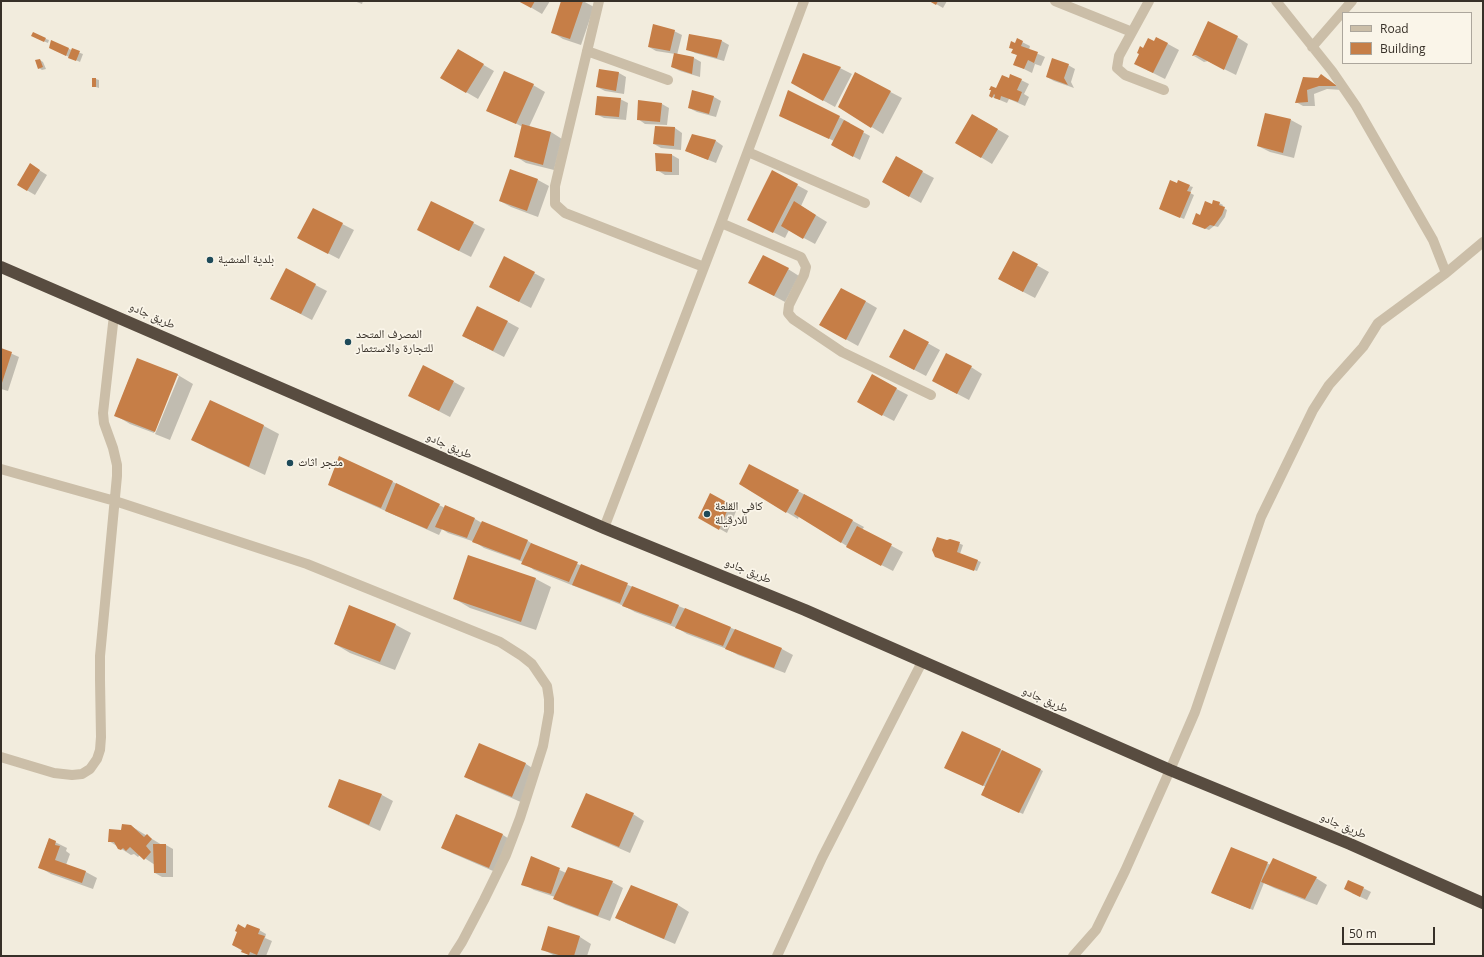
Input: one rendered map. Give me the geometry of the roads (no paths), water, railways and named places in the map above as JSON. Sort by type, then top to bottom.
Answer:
[{"type":"highway","name":"طريق جادو","points":[[1,267],[604,528],[805,610],[1170,770],[1350,844],[1483,903]]},
{"type":"street","points":[[599,1],[555,186],[555,204],[565,213],[704,267]]},
{"type":"street","points":[[604,528],[722,223],[804,1]]},
{"type":"street","points":[[1055,1],[1132,32]]},
{"type":"street","points":[[1148,1],[1119,56],[1117,68],[1125,75],[1164,90]]},
{"type":"street","points":[[1276,1],[1332,70],[1356,106],[1433,240],[1446,273]]},
{"type":"street","points":[[1342,12],[1352,1]]},
{"type":"street","points":[[1312,46],[1342,12]]},
{"type":"street","points":[[587,51],[668,80]]},
{"type":"street","points":[[748,152],[864,203]]},
{"type":"street","points":[[722,223],[801,257],[806,267],[804,275],[789,306],[788,313],[793,320],[842,352],[931,395]]},
{"type":"street","points":[[1073,956],[1096,930],[1125,871],[1170,770],[1195,712],[1261,517],[1313,410],[1329,385],[1363,347],[1378,323],[1446,273],[1483,242]]},
{"type":"street","points":[[1,757],[54,773],[72,775],[82,774],[90,769],[97,759],[100,750],[100,656],[117,465],[104,422],[103,413],[114,315]]},
{"type":"street","points":[[1,469],[115,501],[307,564],[500,642],[532,664],[543,678],[547,686],[549,699],[549,712],[543,746],[534,777],[506,855],[462,942],[453,956]]},
{"type":"street","points":[[777,956],[822,858],[922,662]]},
{"type":"place","name":"بلدية المنشية","points":[[210,260]]},
{"type":"place","name":"المصرف المتحد للتجارة والاستثمار","points":[[348,342]]},
{"type":"place","name":"متجر اثاث","points":[[290,463]]},
{"type":"place","name":"كافي القلعة للارقيلة","points":[[707,514]]}]
